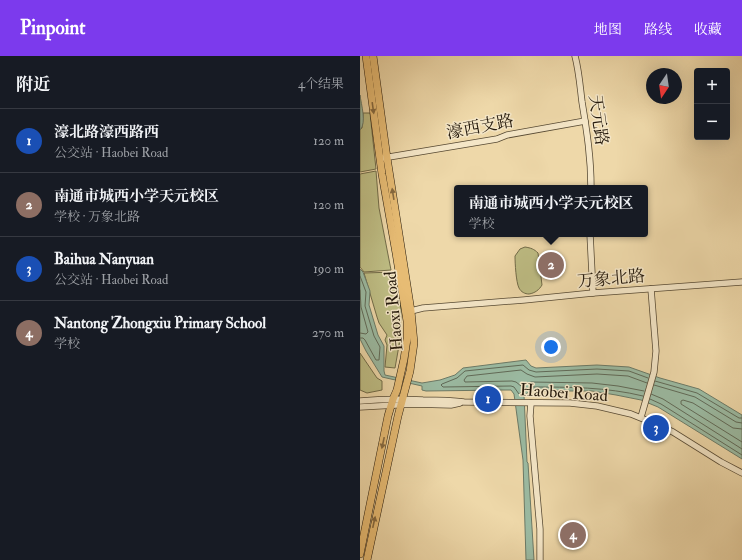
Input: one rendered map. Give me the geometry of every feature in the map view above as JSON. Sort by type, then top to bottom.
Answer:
[{"type":"main road","name":"Haoxi Road","points":[[366,56],[411,311],[414,343],[410,372],[376,513],[367,560]]},
{"type":"main road","name":"Haoxi Road","points":[[360,554],[388,416],[397,390],[407,339],[407,321],[382,174],[384,158],[373,56]]},
{"type":"street","name":"天元路","points":[[576,56],[589,143],[591,185]]},
{"type":"street","name":"濠西支路","points":[[384,158],[497,139],[507,135],[585,121]]},
{"type":"street","points":[[590,237],[593,293]]},
{"type":"street","name":"万象北路","points":[[411,311],[422,308],[593,293],[742,282]]},
{"type":"street","points":[[641,417],[654,372],[656,351],[651,289]]},
{"type":"street","name":"Haobei Road","points":[[360,401],[451,405],[464,402],[570,403],[597,406],[641,417],[673,432],[721,462],[742,473]]},
{"type":"street","name":"Haobei Road","points":[[360,407],[392,402]]},
{"type":"street","points":[[530,403],[540,529],[540,560]]},
{"type":"shaded area","points":[[363,113],[370,113],[376,169],[360,172],[360,130],[362,128]]},
{"type":"shaded area","points":[[376,171],[379,208],[391,270],[364,272],[360,267],[360,174]]},
{"type":"shaded area","points":[[525,247],[538,253],[542,285],[537,291],[529,294],[526,294],[520,289],[516,272],[515,256],[520,249]]},
{"type":"shaded area","points":[[395,272],[401,309],[400,340],[395,368],[385,367],[387,345],[385,340],[387,335],[379,323],[364,273]]},
{"type":"shaded area","points":[[360,353],[377,378],[382,381],[382,390],[367,393],[360,390]]},
{"type":"water","points":[[360,95],[363,123],[360,130]]},
{"type":"water","points":[[360,269],[363,272],[370,291],[369,305],[378,335],[384,346],[385,375],[422,383],[440,380],[455,375],[463,368],[526,360],[531,366],[536,368],[597,365],[629,367],[699,389],[742,415],[742,459],[658,407],[641,400],[592,391],[531,391],[524,395],[534,560],[526,560],[523,460],[514,394],[511,390],[426,391],[422,390],[422,386],[382,377],[360,339]]},
{"type":"place","name":"南通市城西小学天元校区","points":[[551,265]]},
{"type":"place","name":"濠北路濠西路西","points":[[488,399]]},
{"type":"place","name":"Baihua Nanyuan","points":[[656,428]]},
{"type":"place","name":"Nantong Zhongxiu Primary School","points":[[573,535]]}]
